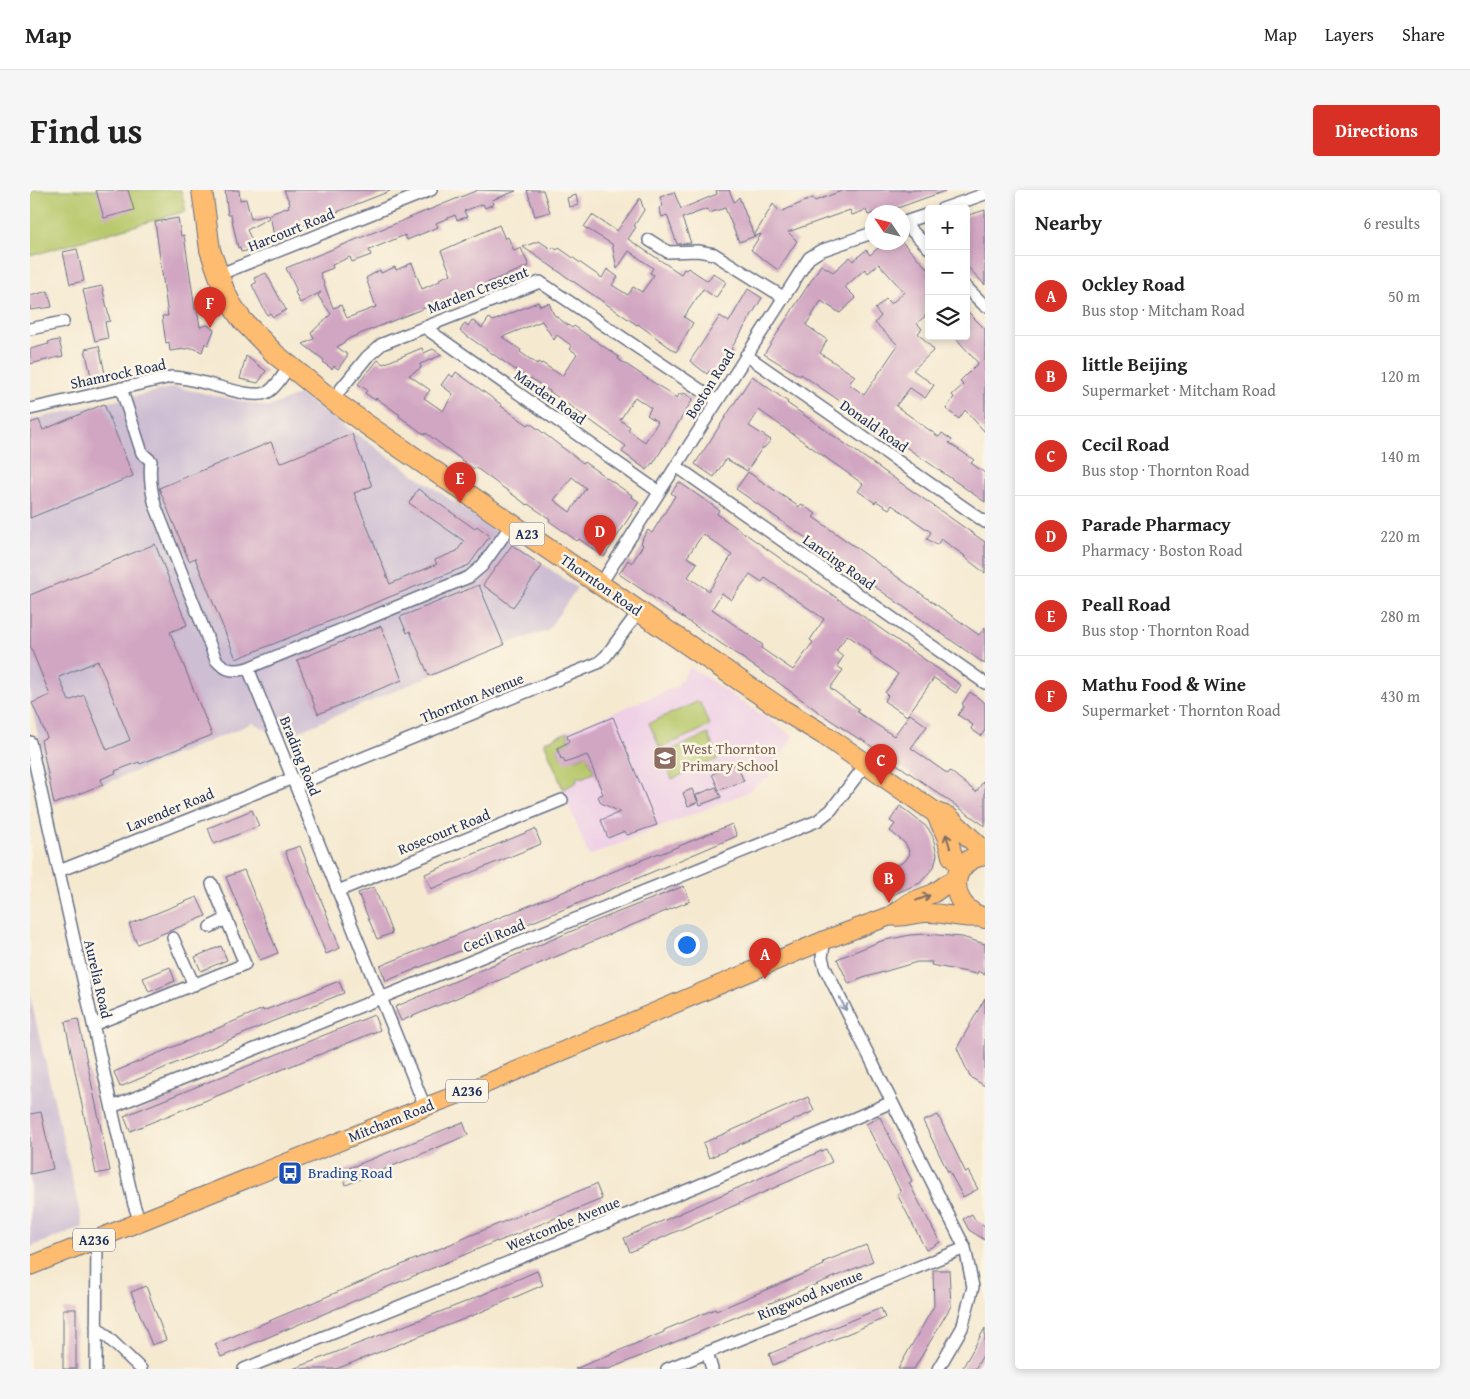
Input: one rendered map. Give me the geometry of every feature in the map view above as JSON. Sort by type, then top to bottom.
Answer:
[{"type":"highway","name":"Thornton Road","points":[[202,190],[209,241],[218,275],[230,304],[261,341],[289,367],[332,400],[783,710],[866,764],[936,813],[948,817],[985,854]]},
{"type":"highway","name":"Thornton Road","points":[[936,813],[947,836],[958,874],[957,896],[968,909],[983,917]]},
{"type":"highway","points":[[958,874],[978,856],[985,854]]},
{"type":"main road","name":"Mitcham Road","points":[[30,1266],[478,1087],[825,940],[890,916],[910,902],[934,893],[958,874]]},
{"type":"main road","name":"Mitcham Road","points":[[890,916],[899,918],[927,913],[970,919],[983,917]]},
{"type":"street","name":"Harcourt Road","points":[[218,275],[401,196],[431,190]]},
{"type":"street","points":[[953,205],[985,194]]},
{"type":"street","points":[[910,221],[925,215]]},
{"type":"street","points":[[910,230],[925,244]]},
{"type":"street","name":"Boston Road","points":[[600,585],[804,264],[814,253],[865,235]]},
{"type":"street","points":[[648,240],[668,252],[698,251],[714,254],[783,297]]},
{"type":"street","name":"Marden Crescent","points":[[332,400],[377,346],[540,282],[717,401]]},
{"type":"street","points":[[970,291],[985,306]]},
{"type":"street","points":[[30,329],[63,322]]},
{"type":"street","name":"Marden Road","points":[[424,327],[659,492]]},
{"type":"street","name":"Donald Road","points":[[746,355],[985,522]]},
{"type":"street","name":"Shamrock Road","points":[[30,409],[176,377],[246,393],[262,394],[270,390],[289,367]]},
{"type":"street","points":[[121,388],[142,453],[150,461],[150,481],[155,505],[216,660],[228,670],[237,671],[248,668],[473,575],[482,566],[512,524]]},
{"type":"street","name":"Lancing Road","points":[[676,466],[985,682]]},
{"type":"street","name":"Thornton Avenue","points":[[294,782],[598,663],[606,656],[639,611]]},
{"type":"street","name":"Brading Road","points":[[248,668],[425,1107]]},
{"type":"street","name":"Aurelia Road","points":[[30,742],[134,1205],[140,1222]]},
{"type":"street","name":"Cecil Road","points":[[112,1107],[817,820],[831,810],[866,764]]},
{"type":"street","name":"Lavender Road","points":[[59,871],[294,782]]},
{"type":"street","name":"Rosecourt Road","points":[[338,891],[562,800]]},
{"type":"street","points":[[93,1025],[245,964],[212,884]]},
{"type":"street","points":[[210,927],[226,919]]},
{"type":"street","points":[[173,938],[194,986]]},
{"type":"street","points":[[825,940],[822,957],[825,968],[965,1248],[974,1287],[962,1328],[938,1369]]},
{"type":"street","name":"Westcombe Avenue","points":[[244,1369],[696,1187],[892,1102]]},
{"type":"street","points":[[96,1369],[97,1239]]},
{"type":"street","name":"Ringwood Avenue","points":[[667,1369],[965,1248]]},
{"type":"street","points":[[96,1326],[141,1369]]},
{"type":"street","points":[[707,1352],[712,1369]]},
{"type":"shaded area","points":[[175,387],[269,407],[299,394],[577,588],[547,631],[511,642],[283,738],[253,723],[53,805],[30,698],[30,420]]},
{"type":"shaded area","name":"West Thornton Primary School","points":[[690,667],[793,736],[770,776],[745,793],[589,856],[543,741],[676,687]]},
{"type":"shaded area","points":[[30,995],[83,1227],[30,1247]]},
{"type":"green space","points":[[30,190],[181,190],[186,211],[30,256]]},
{"type":"green space","points":[[699,701],[710,726],[660,748],[649,723]]},
{"type":"green space","points":[[568,732],[569,742],[557,748],[561,758],[577,759],[589,754],[588,758],[594,773],[576,778],[577,782],[563,789],[544,742]]},
{"type":"green space","points":[[708,734],[718,759],[672,779],[662,754]]},
{"type":"building","points":[[96,190],[128,190],[134,210],[104,218]]},
{"type":"building","points":[[225,190],[239,190],[240,200],[246,199],[251,219],[268,215],[269,218],[247,230],[256,249],[241,252],[240,247],[238,248],[231,215],[228,215]]},
{"type":"building","points":[[284,190],[390,191],[274,237],[270,214],[289,207],[288,205],[290,204]]},
{"type":"building","points":[[478,190],[516,191],[492,200],[494,204],[485,208],[483,204],[464,211],[467,217],[457,220],[455,215],[436,223],[438,227],[407,240],[405,235],[369,250],[371,255],[352,262],[350,257],[332,265],[333,268],[320,273],[333,308],[341,305],[347,318],[376,307],[366,278],[380,270],[381,273],[395,267],[396,270],[412,263],[422,289],[440,281],[439,279],[451,274],[441,251],[499,225],[505,239],[508,237],[514,251],[521,248],[529,266],[350,338],[337,347],[348,355],[338,369],[334,366],[332,369],[323,362],[324,360],[303,344],[314,339],[311,333],[331,314],[318,296],[321,292],[300,303],[295,292],[297,291],[286,268]]},
{"type":"building","points":[[527,190],[543,190],[550,212],[535,216]]},
{"type":"building","points":[[716,190],[729,190],[734,202],[739,197],[754,236],[773,204],[780,212],[813,198],[815,201],[844,190],[945,190],[906,205],[865,205],[865,210],[852,215],[850,210],[788,232],[797,241],[778,270],[751,250],[761,234],[739,242],[725,208],[709,213],[707,209],[682,218],[691,243],[677,244],[667,215],[662,217],[659,208],[663,206],[660,197],[674,192],[681,209],[717,194]]},
{"type":"building","points":[[576,195],[578,205],[569,207],[567,198]]},
{"type":"building","points":[[640,198],[644,210],[628,239],[681,274],[684,269],[688,268],[708,281],[713,273],[726,282],[716,298],[703,289],[684,317],[693,323],[676,352],[638,324],[523,247],[539,241],[551,249],[553,247],[557,250],[559,248],[602,278],[607,269],[618,277],[612,285],[628,295],[633,287],[642,292],[654,275],[650,273],[653,268],[629,251],[617,269],[612,244],[584,227],[592,215],[617,231]]},
{"type":"building","points":[[985,210],[985,285],[970,269],[970,215]]},
{"type":"building","points":[[178,218],[181,236],[184,235],[195,309],[197,309],[200,327],[208,325],[214,330],[208,345],[205,343],[202,352],[193,348],[170,351],[169,342],[166,343],[162,316],[168,316],[155,222]]},
{"type":"building","points":[[77,249],[84,281],[70,284],[63,252]]},
{"type":"building","points":[[866,250],[870,255],[876,250],[910,250],[925,266],[925,316],[917,323],[922,329],[918,333],[934,350],[913,370],[934,385],[925,398],[910,388],[896,406],[939,437],[942,433],[952,440],[949,443],[974,460],[971,463],[985,473],[985,502],[801,374],[800,376],[764,354],[821,265],[833,272],[850,257],[853,261]],"holes":[[[879,264],[904,292],[891,304],[886,299],[875,309],[881,316],[875,323],[898,345],[864,395],[849,384],[855,376],[820,353],[827,340],[806,325],[821,301],[840,313],[856,298],[845,287],[865,269],[868,273]]]},
{"type":"building","points":[[266,273],[286,310],[273,317],[270,313],[267,315],[252,285],[257,282],[254,278]]},
{"type":"building","points":[[102,286],[110,321],[105,322],[108,338],[95,341],[83,290]]},
{"type":"building","points":[[748,289],[762,298],[731,349],[735,352],[719,377],[709,371],[707,374],[690,361],[720,316],[729,322]]},
{"type":"building","points":[[48,291],[52,307],[30,310],[30,296]]},
{"type":"building","points":[[538,302],[540,306],[549,303],[554,315],[572,328],[574,326],[619,357],[618,359],[677,398],[680,393],[682,395],[684,393],[693,399],[653,464],[647,470],[622,452],[626,446],[531,378],[530,380],[460,331],[465,323],[468,326],[472,320],[482,328],[489,318],[493,321]],"holes":[[[542,321],[554,340],[557,335],[572,346],[570,349],[577,354],[562,376],[542,363],[538,362],[537,364],[502,337]],[[635,397],[651,408],[647,415],[658,422],[645,442],[628,430],[630,427],[620,420]]]},
{"type":"building","points":[[970,314],[985,329],[985,432],[965,410],[959,419],[946,409],[954,397],[952,395],[963,385],[960,381],[978,363],[958,340],[970,340]]},
{"type":"building","points":[[59,340],[63,356],[30,364],[30,349]]},
{"type":"building","points":[[99,346],[106,378],[92,381],[85,349]]},
{"type":"building","points":[[422,348],[424,353],[433,349],[442,355],[420,364],[421,368],[409,375],[430,390],[424,398],[443,411],[453,394],[441,385],[449,374],[453,377],[456,372],[528,425],[530,423],[583,463],[633,496],[639,502],[604,557],[579,539],[577,541],[549,521],[550,519],[527,505],[475,467],[474,469],[426,433],[425,435],[376,398],[375,400],[365,393],[367,390],[358,384],[378,360],[383,364]],"holes":[[[572,477],[586,488],[570,512],[554,500]]]},
{"type":"building","points":[[246,356],[266,371],[258,383],[240,379]]},
{"type":"building","points":[[752,376],[787,403],[985,542],[985,573],[941,539],[937,545],[927,539],[931,532],[892,505],[889,509],[876,501],[875,503],[858,491],[863,484],[759,410],[749,426],[771,440],[762,448],[747,471],[726,459],[714,477],[695,464]]},
{"type":"building","points":[[104,404],[133,476],[30,518],[30,423],[39,420],[43,430]]},
{"type":"building","points":[[352,434],[372,486],[354,493],[390,584],[437,564],[435,560],[457,551],[464,541],[409,503],[418,489],[475,529],[477,526],[490,536],[469,565],[236,659],[195,558],[189,561],[159,488],[271,442],[280,463]]},
{"type":"building","points":[[748,472],[799,507],[801,504],[816,514],[813,517],[979,635],[985,627],[985,664],[736,489]]},
{"type":"building","points":[[679,482],[719,510],[717,514],[961,685],[956,693],[934,678],[907,716],[884,701],[888,696],[885,693],[898,674],[847,635],[836,651],[843,657],[837,666],[843,670],[830,688],[859,709],[857,712],[894,736],[910,714],[927,726],[911,748],[948,774],[950,771],[976,792],[985,779],[985,826],[619,574],[628,560],[632,563],[643,545],[641,543],[642,539],[648,530],[652,533],[675,496],[671,493]],"holes":[[[703,534],[732,555],[709,591],[688,577],[697,563],[687,557]],[[750,574],[762,582],[765,578],[824,619],[810,640],[813,642],[793,670],[761,648],[763,645],[712,609],[722,593],[731,600]]]},
{"type":"building","points":[[155,544],[187,625],[170,632],[212,735],[140,764],[139,762],[115,771],[116,773],[101,779],[103,784],[54,804],[41,740],[47,737],[32,703],[50,695],[30,646],[30,595]],"holes":[[[98,661],[130,740],[107,750],[84,695],[69,701],[59,677]]]},
{"type":"building","points":[[512,545],[542,566],[513,607],[483,585]]},
{"type":"building","points":[[479,585],[504,645],[429,676],[410,631],[407,633],[400,617]]},
{"type":"building","points":[[381,626],[402,680],[318,714],[297,660]]},
{"type":"building","points":[[970,692],[985,703],[985,730],[981,736],[971,729],[973,725],[958,715],[964,706],[962,704]]},
{"type":"building","points":[[613,717],[657,825],[627,835],[625,831],[608,838],[601,820],[620,812],[601,803],[598,796],[603,794],[587,755],[565,763],[563,758],[561,759],[557,748],[569,742],[567,736]]},
{"type":"building","points":[[736,764],[744,781],[719,790],[712,774]]},
{"type":"building","points":[[716,787],[721,797],[700,805],[696,795]]},
{"type":"building","points":[[692,789],[698,802],[688,806],[683,793]]},
{"type":"building","points":[[900,806],[928,828],[933,837],[937,855],[934,867],[920,883],[890,896],[884,880],[887,878],[886,874],[889,873],[887,868],[900,864],[910,854],[906,844],[890,831],[895,824],[890,821]]},
{"type":"building","points":[[252,810],[259,826],[214,844],[208,828]]},
{"type":"building","points":[[732,824],[737,836],[572,906],[386,981],[380,966]]},
{"type":"building","points":[[535,829],[541,844],[431,889],[425,874]]},
{"type":"building","points":[[300,846],[340,948],[326,954],[285,851]]},
{"type":"building","points":[[244,870],[278,953],[260,960],[226,877]]},
{"type":"building","points":[[684,886],[690,901],[401,1021],[395,1007],[586,925]]},
{"type":"building","points":[[374,887],[392,933],[377,939],[358,893]]},
{"type":"building","points":[[197,897],[206,916],[137,944],[129,924]]},
{"type":"building","points":[[926,934],[962,937],[985,944],[985,975],[978,971],[977,974],[931,965],[932,962],[917,962],[849,984],[837,959],[881,941]]},
{"type":"building","points":[[221,946],[227,960],[201,971],[195,957]]},
{"type":"building","points":[[170,967],[175,981],[149,992],[143,978]]},
{"type":"building","points":[[339,981],[344,993],[271,1022],[120,1087],[114,1072],[263,1009],[263,1011]]},
{"type":"building","points":[[985,998],[985,1086],[970,1077],[957,1048]]},
{"type":"building","points":[[374,1015],[380,1030],[130,1131],[124,1116]]},
{"type":"building","points":[[78,1019],[110,1171],[96,1174],[65,1022]]},
{"type":"building","points":[[808,1097],[814,1111],[709,1158],[703,1143]]},
{"type":"building","points":[[41,1112],[53,1169],[30,1174],[30,1114]]},
{"type":"building","points":[[938,1115],[966,1173],[968,1171],[978,1189],[963,1197],[948,1172],[923,1121]]},
{"type":"building","points":[[880,1117],[912,1181],[909,1183],[940,1242],[926,1250],[897,1194],[901,1192],[866,1124]]},
{"type":"building","points":[[463,1122],[468,1135],[346,1185],[342,1171]]},
{"type":"building","points":[[826,1149],[832,1162],[630,1252],[624,1238]]},
{"type":"building","points":[[596,1184],[602,1199],[221,1357],[215,1344],[486,1229]]},
{"type":"building","points":[[972,1214],[975,1220],[985,1226],[985,1240],[969,1230],[963,1219]]},
{"type":"building","points":[[866,1245],[873,1261],[609,1369],[575,1369],[664,1332],[664,1330],[715,1309],[716,1311],[824,1265],[823,1262]]},
{"type":"building","points":[[933,1270],[949,1270],[951,1306],[914,1369],[898,1369],[934,1306]]},
{"type":"building","points":[[537,1271],[543,1285],[474,1315],[336,1369],[293,1369],[468,1301]]},
{"type":"building","points":[[146,1286],[166,1340],[152,1345],[131,1292]]},
{"type":"building","points":[[881,1308],[885,1318],[773,1365],[769,1354]]},
{"type":"building","points":[[63,1309],[76,1309],[76,1369],[63,1369]]},
{"type":"building","points":[[985,1328],[985,1352],[975,1369],[962,1369]]},
{"type":"place","name":"Mathu Food & Wine","points":[[210,328]]},
{"type":"place","name":"Peall Road","points":[[460,503]]},
{"type":"place","name":"Parade Pharmacy","points":[[600,556]]},
{"type":"place","name":"West Thornton Primary School","points":[[665,758]]},
{"type":"place","name":"Cecil Road","points":[[881,785]]},
{"type":"place","name":"little Beijing","points":[[889,903]]},
{"type":"place","name":"Ockley Road","points":[[765,979]]},
{"type":"place","name":"Brading Road","points":[[290,1173]]}]
